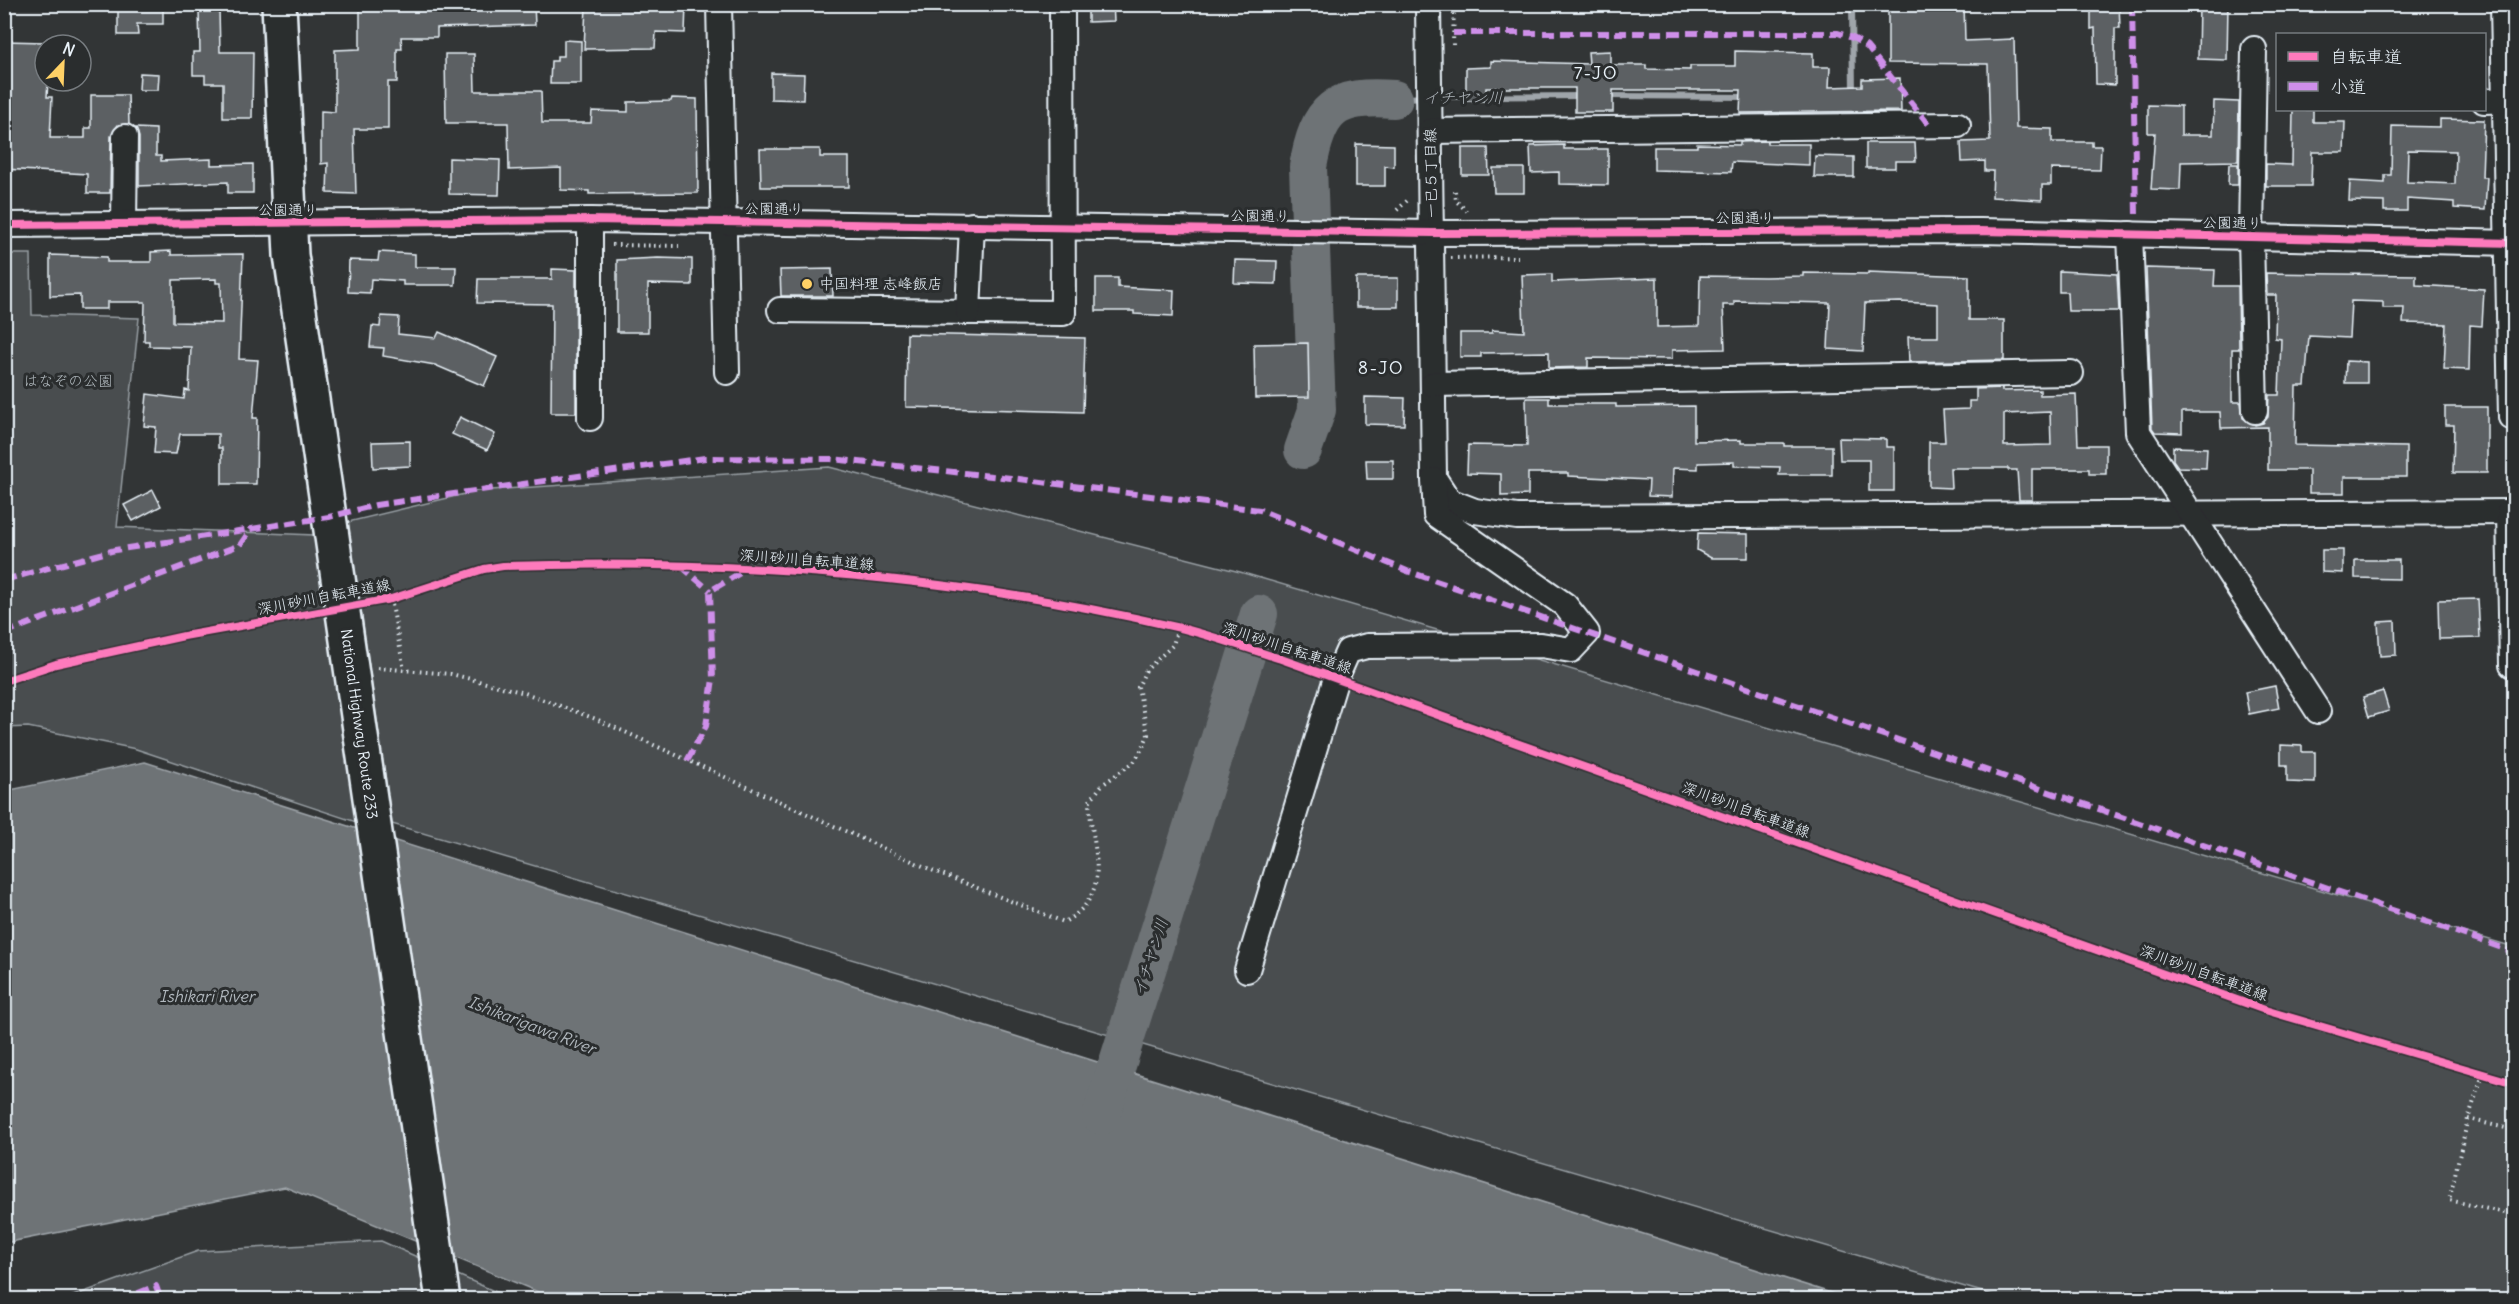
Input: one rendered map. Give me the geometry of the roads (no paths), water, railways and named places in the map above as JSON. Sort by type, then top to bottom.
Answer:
[{"type":"highway","name":"National Highway Route 233","points":[[279,4],[288,224],[442,1299]]},
{"type":"street","points":[[719,4],[727,372]]},
{"type":"street","points":[[780,310],[1063,313],[1062,4]]},
{"type":"street","name":"一已５丁目線","points":[[1247,970],[1335,678],[1348,651],[1379,646],[1541,645],[1571,650],[1587,633],[1565,604],[1436,514],[1428,4]]},
{"type":"street","points":[[2503,4],[2501,100],[2511,243],[2511,417]]},
{"type":"street","points":[[2254,49],[2251,237],[2255,411]]},
{"type":"street","points":[[1430,131],[1958,125]]},
{"type":"street","points":[[124,224],[125,137]]},
{"type":"street","name":"公園通り","points":[[4,225],[590,220],[1432,233],[1839,231],[2130,234],[2511,243]]},
{"type":"street","points":[[590,220],[590,418]]},
{"type":"street","points":[[968,312],[972,225]]},
{"type":"street","points":[[2130,234],[2138,432],[2318,711]]},
{"type":"street","points":[[1433,384],[2071,373]]},
{"type":"street","points":[[1434,478],[1449,501],[1475,511],[1517,517],[2194,516],[2512,512],[2512,665],[2514,665]]},
{"type":"water","name":"Ishikari River","points":[[145,762],[1850,1299],[555,1299],[285,1187],[5,1243],[5,791]]},
{"type":"waterway","name":"イチヤン川","points":[[1852,4],[1853,94]]},
{"type":"waterway","name":"イチヤン川","points":[[1434,97],[1582,96]]},
{"type":"waterway","name":"イチヤン川","points":[[1608,96],[1747,97]]},
{"type":"waterway","name":"イチヤン川","points":[[1394,99],[1423,97]]},
{"type":"waterway","name":"イチヤン川","points":[[1303,450],[1317,410],[1308,167],[1312,147],[1324,119],[1333,109],[1343,103],[1357,99],[1394,99]]},
{"type":"waterway","name":"イチヤン川","points":[[1101,1116],[1259,614]]},
{"type":"place","name":"中国料理 志峰飯店","points":[[807,284]]},
{"type":"district","name":"7-JO","points":[[1596,73]]},
{"type":"district","name":"8-JO","points":[[1381,368]]},
{"type":"park label","name":"はなぞの公園","points":[[68,381]]},
{"type":"water label","name":"Ishikarigawa River","points":[[532,1025]]}]
